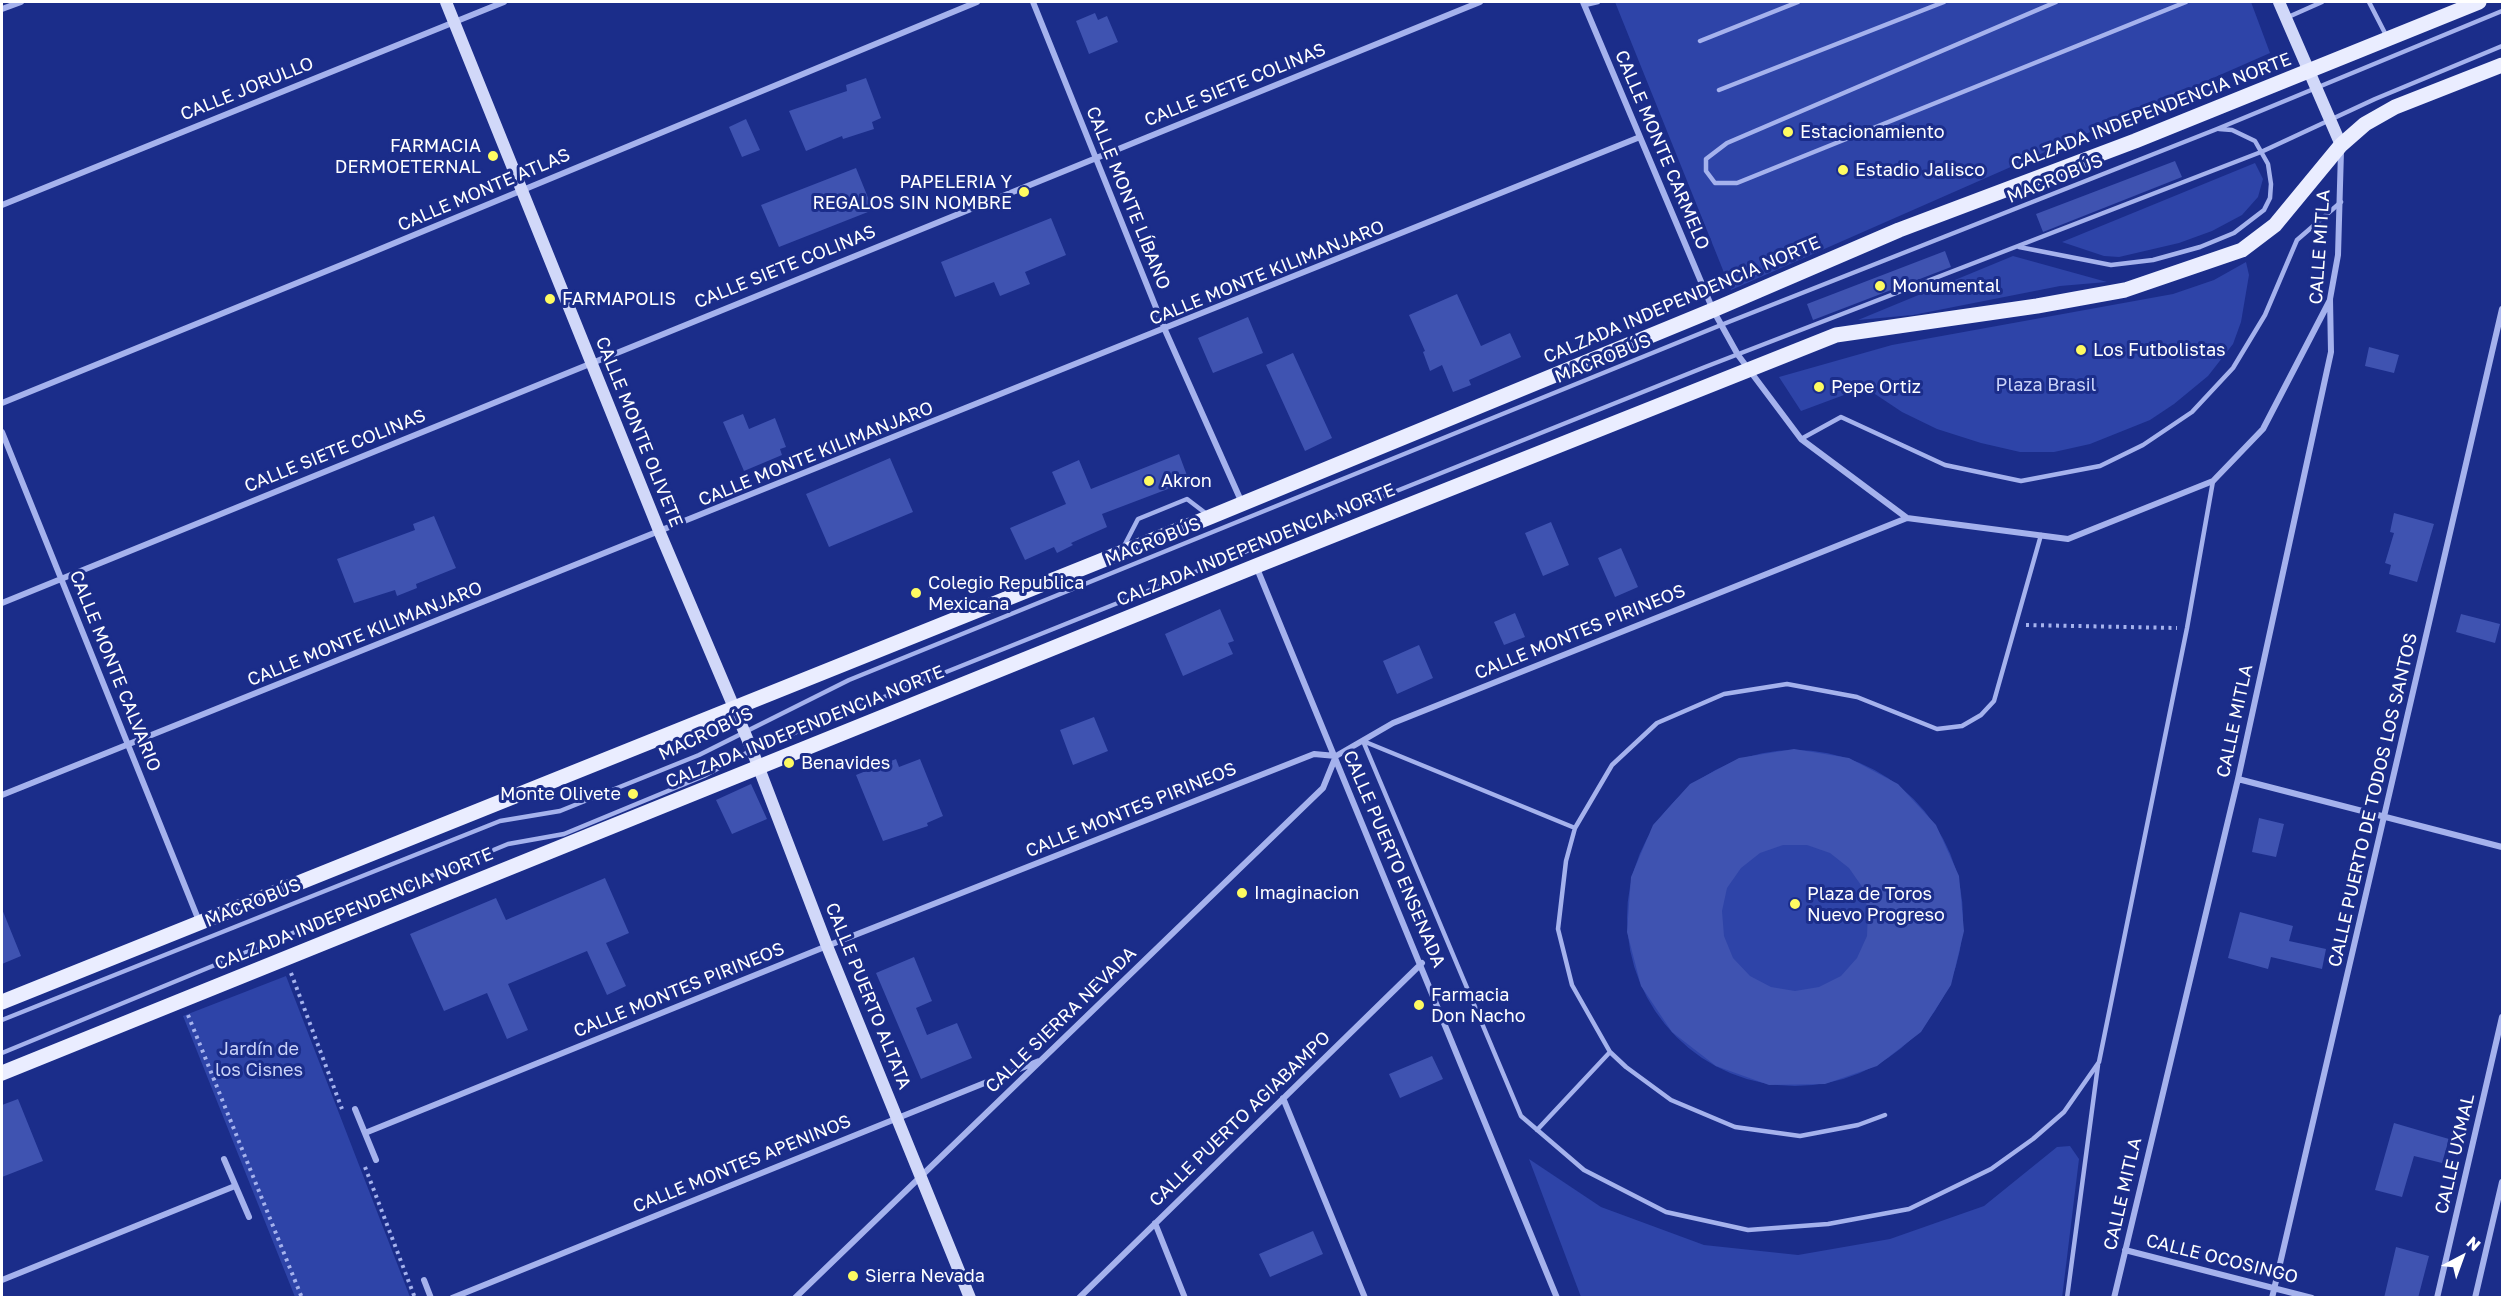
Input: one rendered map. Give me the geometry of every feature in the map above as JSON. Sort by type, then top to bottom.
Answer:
[{"type":"main road","name":"CALZADA INDEPENDENCIA NORTE","points":[[2,1002],[1242,503],[1713,310],[1899,230],[2388,40],[2479,2]]},
{"type":"main road","name":"CALZADA INDEPENDENCIA NORTE","points":[[2,1073],[1256,566],[1836,335],[2037,306],[2125,290],[2218,260],[2242,250],[2275,225],[2342,145],[2365,124],[2395,107],[2502,65]]},
{"type":"street","points":[[2,9],[21,2]]},
{"type":"street","name":"CALLE MONTE OLIVETE","points":[[446,2],[660,532],[734,708]]},
{"type":"street","name":"CALLE JORULLO","points":[[2,205],[504,2]]},
{"type":"street","name":"CALLE MONTE ATLAS","points":[[2,403],[977,2]]},
{"type":"street","name":"CALLE MONTE LÍBANO","points":[[1033,2],[1165,330],[1242,503]]},
{"type":"street","name":"CALLE SIETE COLINAS","points":[[2,603],[1480,2]]},
{"type":"street","points":[[2279,2],[2342,145]]},
{"type":"street","name":"CALLE MONTE CARMELO","points":[[1584,3],[1713,310]]},
{"type":"street","name":"CALLE MONTE KILIMANJARO","points":[[2,795],[1165,330],[1640,137]]},
{"type":"street","name":"CALLE MITLA","points":[[2114,1298],[2238,779],[2331,352],[2330,299],[2338,255],[2342,145]]},
{"type":"street","points":[[1713,310],[1738,355],[1801,439],[1907,518],[2068,539],[2213,481],[2262,429],[2330,299]]},
{"type":"street","name":"CALLE PUERTO DE TODOS LOS SANTOS","points":[[2272,1298],[2502,309]]},
{"type":"street","points":[[2493,351],[2502,353]]},
{"type":"street","name":"CALLE MONTE CALVARIO","points":[[2,432],[199,921]]},
{"type":"street","name":"CALLE MONTES PIRINEOS","points":[[365,1133],[827,946],[1314,754],[1336,756],[1393,723],[1907,518]]},
{"type":"street","name":"CALLE PUERTO ENSENADA","points":[[1256,566],[1422,963],[1557,1298]]},
{"type":"street","name":"CALLE PUERTO ALTATA","points":[[734,708],[759,767],[827,946],[970,1298]]},
{"type":"street","name":"CALLE SIERRA NEVADA","points":[[795,1298],[1323,788],[1336,756]]},
{"type":"street","points":[[2238,779],[2502,847]]},
{"type":"street","name":"CALLE PUERTO AGIABAMPO","points":[[1079,1298],[1422,963]]},
{"type":"street","name":"CALLE UXMAL","points":[[2436,1298],[2502,1017]]},
{"type":"street","name":"CALLE MONTES APENINOS","points":[[452,1298],[1043,1059]]},
{"type":"street","points":[[1283,1098],[1365,1298]]},
{"type":"street","points":[[355,1109],[376,1160]]},
{"type":"street","points":[[224,1158],[249,1217]]},
{"type":"street","points":[[2475,1298],[2502,1182]]},
{"type":"street","points":[[2,1280],[236,1186]]},
{"type":"street","points":[[1155,1224],[1185,1298]]},
{"type":"street","name":"CALLE OCOSINGO","points":[[2125,1250],[2312,1298]]},
{"type":"street","points":[[424,1280],[430,1298]]},
{"type":"lane","points":[[1584,3],[1598,2]]},
{"type":"lane","points":[[1700,40],[1798,2]]},
{"type":"lane","points":[[1719,90],[1944,2]]},
{"type":"lane","points":[[2056,2],[1727,143],[1706,159],[1706,171],[1715,183],[1737,183],[2186,2]]},
{"type":"lane","points":[[2286,18],[2322,2]]},
{"type":"lane","points":[[2369,2],[2388,40]]},
{"type":"lane","name":"MACROBÚS","points":[[2,1020],[500,821],[560,811],[699,755],[849,680],[1721,325],[2217,129],[2502,11]]},
{"type":"lane","name":"MACROBÚS","points":[[2,1053],[508,844],[575,829],[704,776],[752,750],[1738,355],[2261,152],[2375,99],[2502,46]]},
{"type":"lane","points":[[2019,247],[2111,265],[2153,260],[2200,247],[2234,233],[2264,210],[2270,198],[2271,184],[2268,164],[2255,141],[2232,130],[2217,129]]},
{"type":"lane","points":[[1801,439],[1841,417],[1945,465],[2021,482],[2100,466],[2143,445],[2192,412],[2233,368],[2265,315],[2297,240],[2341,201]]},
{"type":"lane","points":[[2067,1298],[2099,1062],[2187,628],[2213,481]]},
{"type":"lane","points":[[1121,551],[1138,519],[1187,499],[1210,516]]},
{"type":"lane","points":[[1885,1115],[1858,1125],[1800,1136],[1735,1127],[1671,1100],[1626,1067],[1610,1052],[1572,985],[1558,929],[1566,861],[1575,828],[1612,765],[1657,723],[1724,694],[1787,684],[1857,697],[1937,729],[1962,726],[1981,715],[1994,701],[2041,536]]},
{"type":"lane","points":[[1363,741],[1521,1116],[1584,1170],[1666,1212],[1748,1230],[1828,1224],[1910,1209],[1990,1169],[2033,1139],[2064,1112],[2099,1062]]},
{"type":"lane","points":[[1363,741],[1575,828]]},
{"type":"lane","points":[[1537,1130],[1610,1052]]},
{"type":"path","points":[[2016,625],[2187,628]]},
{"type":"path","points":[[286,958],[304,1010]]},
{"type":"path","points":[[182,1000],[302,1298]]},
{"type":"green space","name":"Estadio Jalisco","points":[[1615,2],[2251,2],[2270,53],[1731,290]]},
{"type":"green space","points":[[2255,163],[2263,179],[2258,197],[2242,215],[2212,231],[2179,243],[2119,257],[2104,256],[2062,242]]},
{"type":"green space","points":[[2013,256],[2107,282],[2060,286],[1913,315],[1858,320]]},
{"type":"green space","name":"Plaza Brasil","points":[[2246,262],[2249,275],[2241,322],[2233,344],[2208,376],[2150,420],[2090,444],[2054,452],[2020,452],[1981,443],[1937,429],[1902,412],[1860,384],[1844,395],[1801,411],[1779,377],[1892,345],[2173,294],[2214,280]]},
{"type":"green space","name":"Plaza de Toros Nuevo Progreso","points":[[1795,750],[1828,754],[1859,763],[1888,779],[1914,799],[1934,825],[1950,854],[1959,885],[1963,918],[1959,951],[1950,982],[1934,1011],[1914,1037],[1888,1057],[1859,1073],[1828,1082],[1795,1086],[1762,1082],[1731,1073],[1702,1057],[1676,1037],[1656,1011],[1640,982],[1631,951],[1627,918],[1631,885],[1640,854],[1656,825],[1676,799],[1702,779],[1731,763],[1762,754]]},
{"type":"green space","name":"Jardín de los Cisnes","points":[[286,976],[410,1297],[295,1297],[183,1016]]},
{"type":"green space","points":[[2070,1146],[2079,1159],[2062,1298],[1581,1297],[1529,1159],[1601,1207],[1704,1245],[1798,1255],[1890,1239],[1984,1206],[2057,1147]]},
{"type":"building","points":[[1095,13],[1098,20],[1107,16],[1118,42],[1089,54],[1076,21]]},
{"type":"building","points":[[866,78],[881,118],[872,122],[874,129],[843,139],[842,136],[806,151],[789,111],[847,91],[846,85]]},
{"type":"building","points":[[746,119],[760,150],[742,157],[729,127]]},
{"type":"building","points":[[2175,161],[2182,177],[2043,232],[2036,214]]},
{"type":"building","points":[[856,168],[873,210],[779,247],[761,205]]},
{"type":"building","points":[[1051,218],[1066,255],[1025,272],[1030,284],[1000,296],[994,282],[955,297],[941,262]]},
{"type":"building","name":"Monumental","points":[[1945,251],[1951,267],[1813,320],[1807,304]]},
{"type":"building","points":[[1457,294],[1481,346],[1510,333],[1521,357],[1469,380],[1471,385],[1453,392],[1442,365],[1430,371],[1423,352],[1425,351],[1409,315]]},
{"type":"building","points":[[1248,317],[1263,353],[1213,373],[1198,338]]},
{"type":"building","points":[[2369,347],[2399,355],[2394,373],[2365,366]]},
{"type":"building","points":[[1293,353],[1332,438],[1305,451],[1266,365]]},
{"type":"building","points":[[743,414],[749,429],[775,418],[786,447],[780,449],[782,455],[744,471],[723,422]]},
{"type":"building","points":[[1179,454],[1189,481],[1102,514],[1107,527],[1071,543],[1073,545],[1057,553],[1054,547],[1025,560],[1010,528],[1066,504],[1052,472],[1079,460],[1091,489]]},
{"type":"building","points":[[890,458],[913,512],[829,547],[806,494]]},
{"type":"building","points":[[2394,513],[2434,524],[2417,582],[2389,574],[2391,565],[2385,563],[2394,533],[2390,532]]},
{"type":"building","points":[[434,516],[456,568],[416,584],[417,588],[397,596],[395,590],[354,603],[337,559],[415,530],[413,524]]},
{"type":"building","points":[[1551,522],[1569,565],[1543,576],[1525,533]]},
{"type":"building","points":[[1621,548],[1638,587],[1615,597],[1598,558]]},
{"type":"building","points":[[1220,609],[1234,641],[1228,643],[1233,654],[1183,676],[1165,634]]},
{"type":"building","points":[[1515,613],[1525,637],[1504,645],[1494,622]]},
{"type":"building","points":[[2461,614],[2500,624],[2495,643],[2456,632]]},
{"type":"building","points":[[1419,645],[1433,678],[1397,694],[1383,661]]},
{"type":"building","points":[[1094,717],[1108,751],[1073,765],[1060,730]]},
{"type":"building","name":"Plaza de Toros Nuevo Progreso","points":[[1794,749],[1849,758],[1898,784],[1936,825],[1959,876],[1964,931],[1951,985],[1921,1032],[1877,1066],[1825,1084],[1769,1085],[1716,1066],[1672,1032],[1641,986],[1627,932],[1631,877],[1653,825],[1690,784],[1739,758]],"holes":[[[1783,845],[1807,845],[1830,853],[1849,868],[1863,888],[1868,912],[1867,936],[1857,958],[1841,976],[1819,987],[1795,991],[1771,987],[1750,976],[1733,958],[1724,936],[1722,911],[1727,888],[1741,868],[1760,853]]]},
{"type":"building","points":[[896,759],[899,767],[920,759],[943,816],[927,823],[928,826],[883,841],[856,775]]},
{"type":"building","points":[[751,784],[767,819],[732,834],[716,800]]},
{"type":"building","points":[[2259,818],[2284,824],[2276,857],[2252,852]]},
{"type":"building","points":[[605,878],[629,933],[606,943],[626,986],[607,995],[587,951],[508,984],[528,1030],[507,1039],[487,993],[444,1011],[410,934],[496,898],[506,920]]},
{"type":"building","points":[[2,909],[21,956],[2,964]]},
{"type":"building","points":[[2240,912],[2293,926],[2289,941],[2326,949],[2322,969],[2271,957],[2268,969],[2228,958]]},
{"type":"building","points":[[914,957],[932,1001],[916,1008],[927,1035],[957,1023],[972,1058],[921,1079],[876,973]]},
{"type":"building","points":[[1432,1056],[1443,1079],[1400,1098],[1389,1074]]},
{"type":"building","points":[[18,1099],[43,1161],[2,1177],[2,1105]]},
{"type":"building","points":[[2394,1123],[2449,1139],[2442,1163],[2414,1156],[2402,1197],[2375,1190]]},
{"type":"building","points":[[1313,1231],[1323,1254],[1270,1277],[1259,1254]]},
{"type":"building","points":[[2396,1247],[2429,1256],[2418,1298],[2384,1298]]},
{"type":"place","name":"Estacionamiento","points":[[1788,132]]},
{"type":"place","name":"FARMACIA DERMOETERNAL","points":[[493,156]]},
{"type":"place","name":"Estadio Jalisco","points":[[1843,170]]},
{"type":"place","name":"PAPELERIA Y REGALOS SIN NOMBRE","points":[[1024,192]]},
{"type":"place","name":"Monumental","points":[[1880,286]]},
{"type":"place","name":"FARMAPOLIS","points":[[550,299]]},
{"type":"place","name":"Los Futbolistas","points":[[2081,350]]},
{"type":"place","name":"Pepe Ortiz","points":[[1819,387]]},
{"type":"place","name":"Akron","points":[[1149,481]]},
{"type":"place","name":"Colegio Republica Mexicana","points":[[916,593]]},
{"type":"place","name":"Benavides","points":[[789,763]]},
{"type":"place","name":"Monte Olivete","points":[[633,794]]},
{"type":"place","name":"Imaginacion","points":[[1242,893]]},
{"type":"place","name":"Plaza de Toros Nuevo Progreso","points":[[1795,904]]},
{"type":"place","name":"Farmacia Don Nacho","points":[[1419,1005]]},
{"type":"place","name":"Sierra Nevada","points":[[853,1276]]}]
